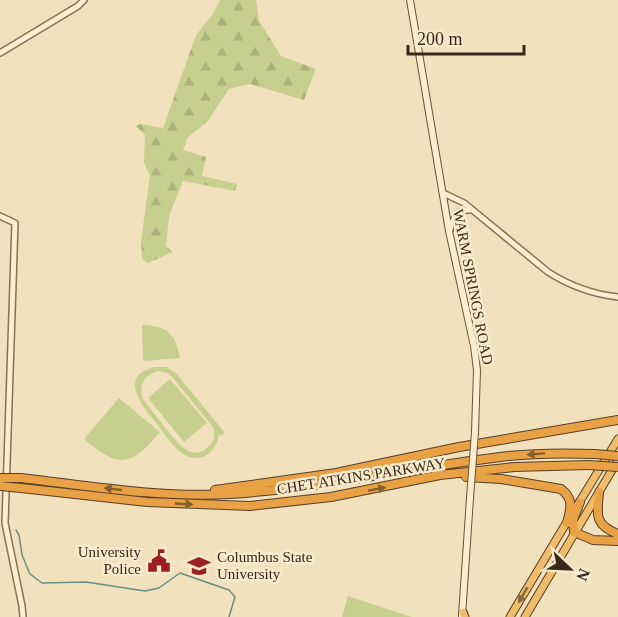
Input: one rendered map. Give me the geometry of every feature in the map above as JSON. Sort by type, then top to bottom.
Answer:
[{"type":"highway","points":[[141,491],[218,490],[274,483],[336,473],[459,447],[618,420]]},
{"type":"highway","points":[[510,617],[618,439]]},
{"type":"highway","name":"CHET ATKINS PARKWAY","points":[[0,477],[174,495],[261,491],[323,484],[509,456],[552,453],[595,454],[618,458]]},
{"type":"highway","points":[[525,617],[618,458]]},
{"type":"highway","name":"CHET ATKINS PARKWAY","points":[[0,486],[147,502],[250,506],[331,497],[440,476],[514,467],[588,465],[618,467]]},
{"type":"highway","points":[[440,476],[501,479],[561,489],[572,502],[567,523]]},
{"type":"highway","points":[[599,492],[598,518],[601,525],[618,534]]},
{"type":"highway","points":[[574,532],[573,520],[580,502]]},
{"type":"highway","points":[[574,532],[593,540],[618,541]]},
{"type":"main road","name":"WARM SPRINGS ROAD","points":[[410,0],[449,231],[476,358],[475,432],[463,615]]},
{"type":"street","points":[[0,53],[78,6],[84,0]]},
{"type":"street","points":[[443,193],[464,203],[548,272],[561,280],[597,294],[618,297]]},
{"type":"street","points":[[449,231],[452,219],[457,213],[467,209],[473,210]]},
{"type":"street","points":[[0,216],[15,223],[7,401],[5,523],[23,617]]},
{"type":"green space","points":[[220,0],[256,0],[259,21],[281,56],[316,69],[304,100],[250,84],[229,89],[208,121],[187,138],[183,150],[206,157],[202,176],[237,184],[235,191],[183,181],[169,216],[166,246],[173,252],[148,263],[142,259],[141,241],[150,176],[144,163],[145,135],[136,126],[140,124],[163,128],[196,35],[213,14]]},
{"type":"green space","points":[[142,325],[158,327],[169,332],[176,342],[180,358],[143,361]]},
{"type":"green space","points":[[155,367],[166,367],[176,373],[225,433],[221,436],[219,434],[215,446],[206,455],[195,458],[182,453],[146,410],[140,401],[135,385],[137,377],[143,371]],"holes":[[[158,371],[167,373],[214,430],[214,438],[203,451],[196,453],[182,447],[143,399],[141,389],[143,381]]]},
{"type":"green space","points":[[170,379],[207,423],[184,442],[148,398]]},
{"type":"green space","points":[[119,398],[160,432],[141,452],[124,460],[107,455],[84,439]]},
{"type":"green space","points":[[348,596],[412,617],[342,617]]},
{"type":"waterway","points":[[16,530],[22,555],[30,574],[42,583],[86,582],[145,591],[159,588],[180,573],[229,590],[235,597],[229,617]]},
{"type":"place","name":"University Police","points":[[159,561]]},
{"type":"place","name":"Columbus State University","points":[[199,566]]}]
